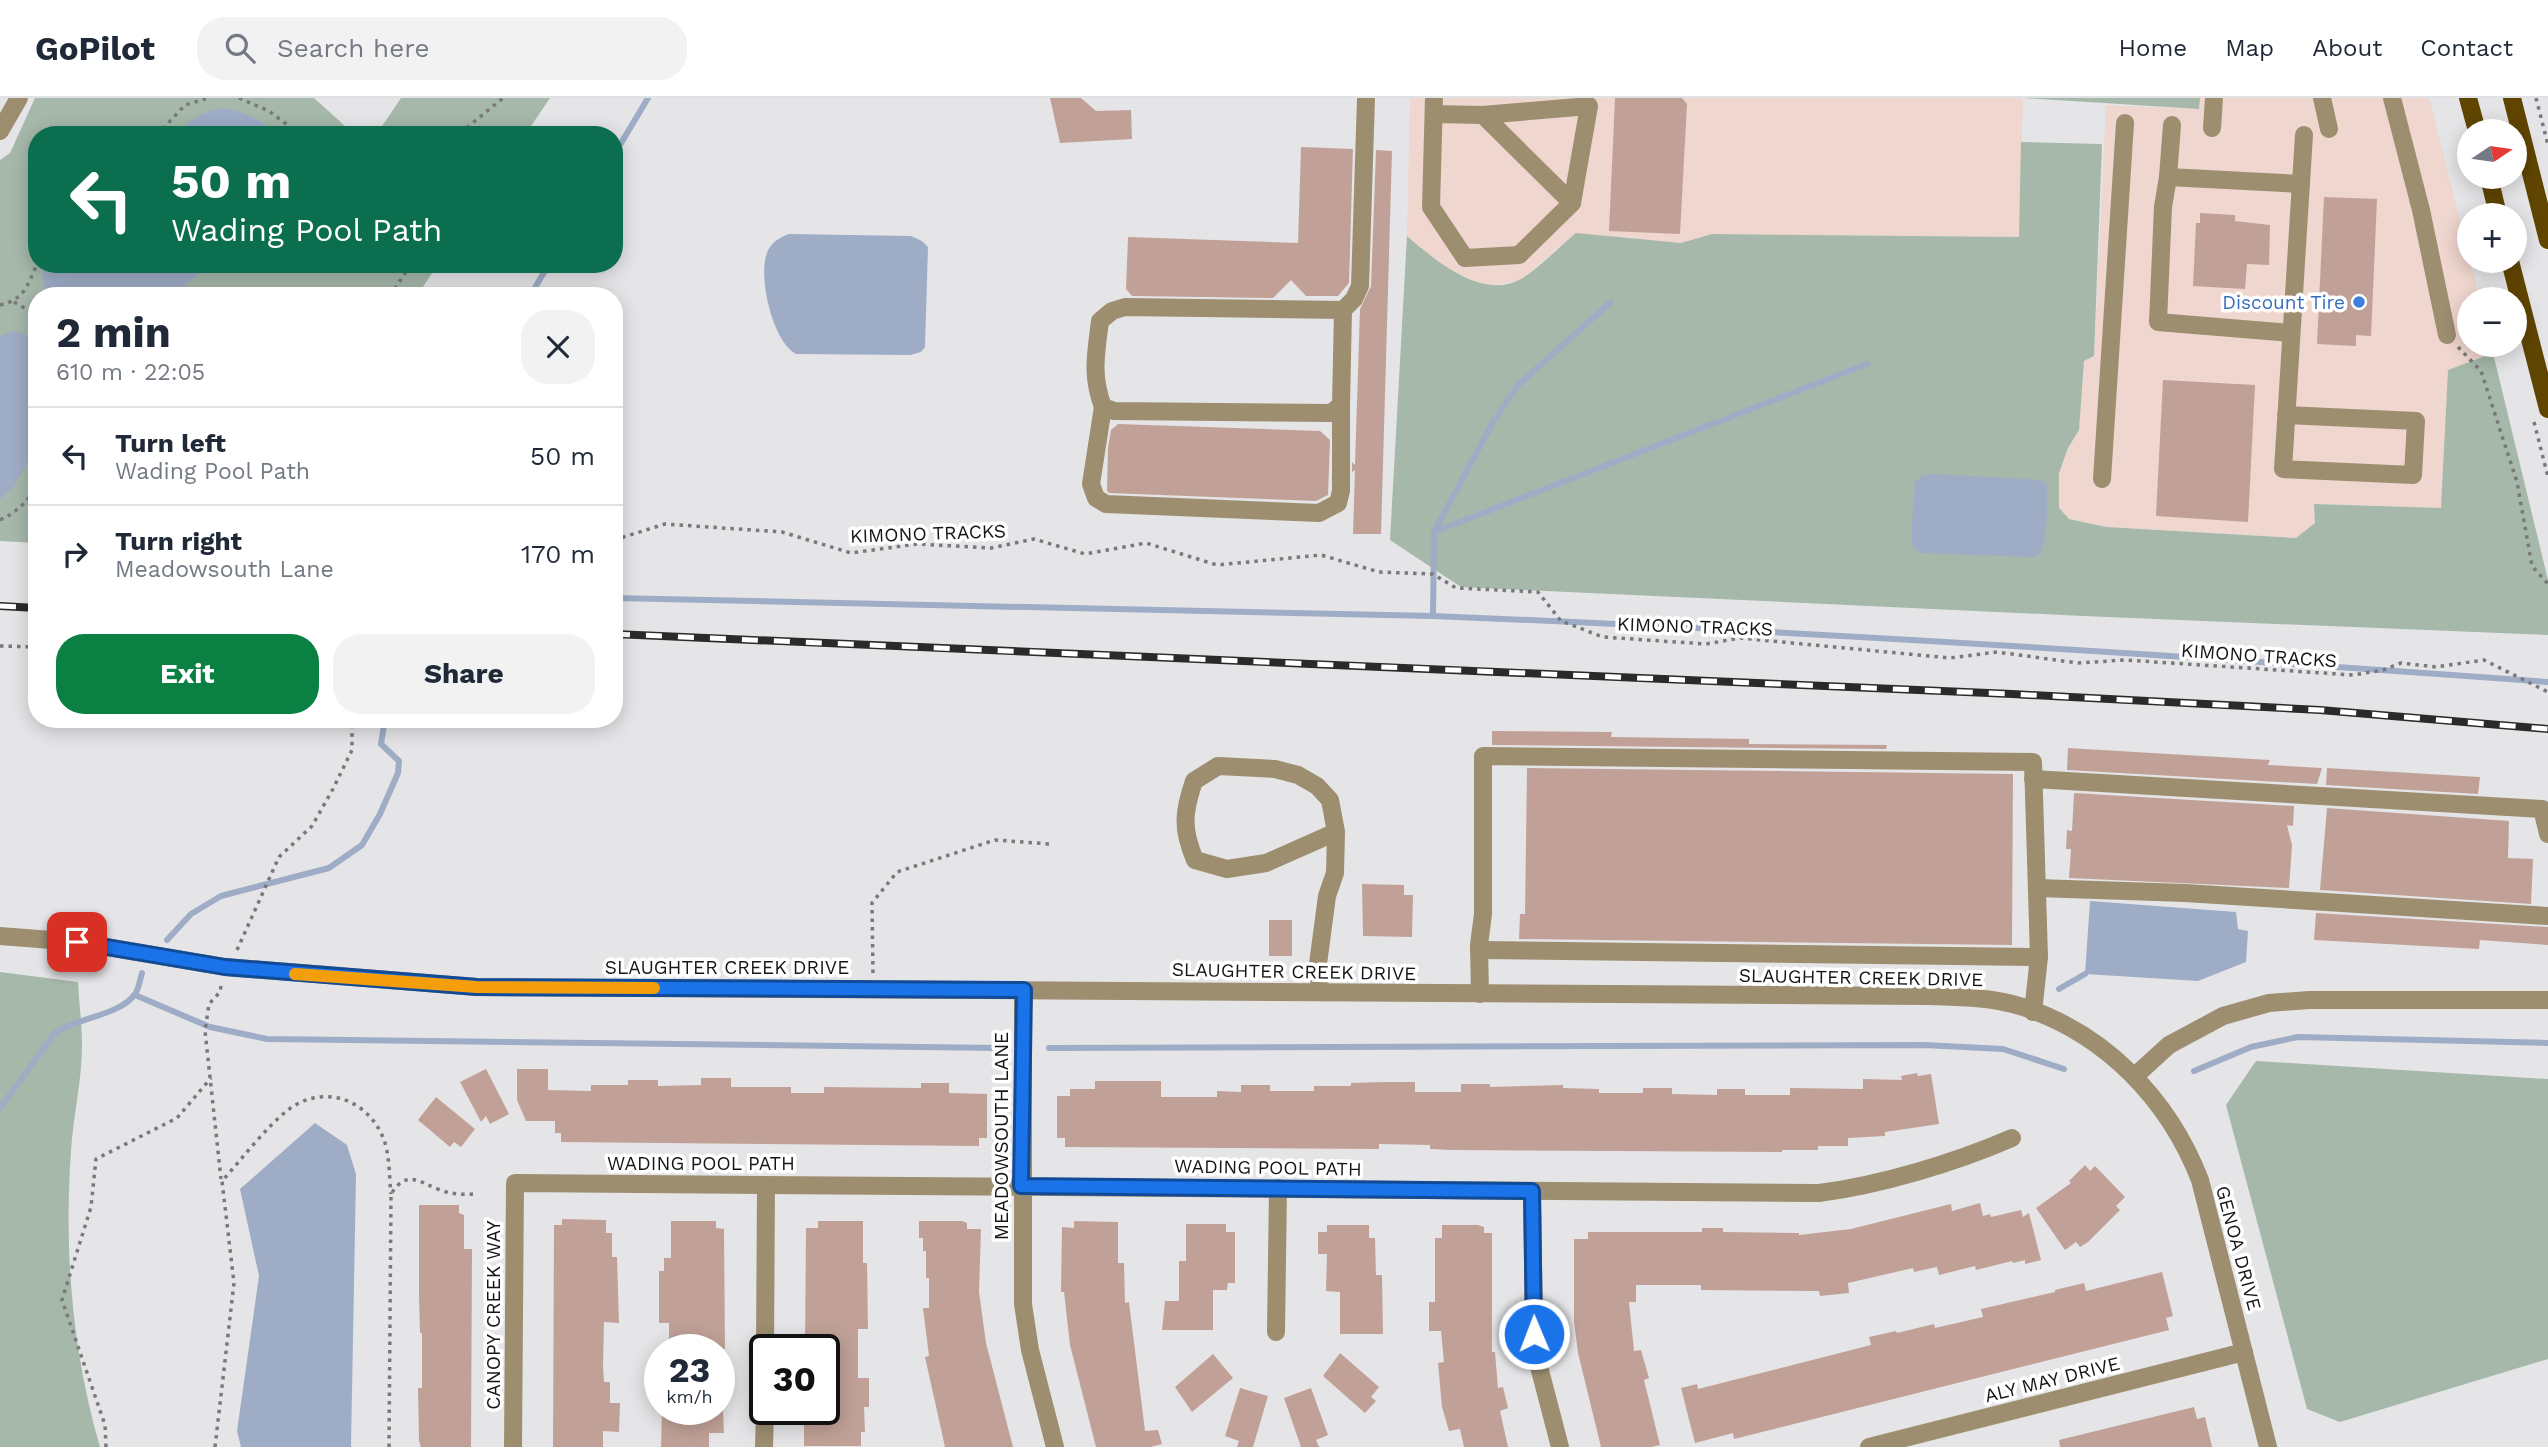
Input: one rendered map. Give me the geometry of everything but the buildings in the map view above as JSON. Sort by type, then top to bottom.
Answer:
[{"type":"main road","points":[[2469,98],[2474,119]]},
{"type":"main road","points":[[2512,98],[2548,240]]},
{"type":"main road","points":[[2513,273],[2548,409]]},
{"type":"street","points":[[0,131],[19,98]]},
{"type":"street","points":[[1343,310],[1125,307],[1112,311],[1100,321],[1094,375],[1103,407],[1091,484],[1096,498],[1106,504],[1319,513],[1338,503],[1341,491],[1343,310],[1354,299],[1360,286],[1366,98]]},
{"type":"street","points":[[2212,128],[2214,98]]},
{"type":"street","points":[[2322,98],[2329,129]]},
{"type":"street","points":[[2392,98],[2421,210],[2447,335]]},
{"type":"street","points":[[1434,106],[1483,115],[1589,106],[1572,204],[1519,255],[1465,258],[1431,207],[1434,106]]},
{"type":"street","points":[[1483,115],[1572,204]]},
{"type":"street","points":[[2102,479],[2125,123]]},
{"type":"street","points":[[2172,125],[2163,207],[2158,322],[2291,333]]},
{"type":"street","points":[[2286,415],[2416,421],[2413,475],[2283,469],[2286,415],[2291,333],[2304,135]]},
{"type":"street","points":[[2168,177],[2301,184]]},
{"type":"street","points":[[1103,407],[1114,411],[1331,413],[1342,405]]},
{"type":"street","points":[[1480,994],[1483,756],[2033,762],[2039,957],[2034,1012]]},
{"type":"street","points":[[1320,992],[1318,964],[1327,896],[1335,873],[1336,831],[1330,800],[1317,786],[1298,775],[1275,769],[1218,766],[1194,781],[1187,801],[1185,836],[1195,860],[1227,869],[1266,863],[1336,831]]},
{"type":"street","points":[[2033,779],[2542,809],[2548,834]]},
{"type":"street","points":[[2037,888],[2185,893],[2548,916]]},
{"type":"street","name":"SLAUGHTER CREEK DRIVE","points":[[0,936],[77,942],[225,967],[477,987],[1974,997],[2016,1005],[2034,1012],[2084,1037],[2106,1051],[2135,1076]]},
{"type":"street","points":[[1479,950],[2039,957]]},
{"type":"street","name":"MEADOWSOUTH LANE","points":[[1024,990],[1021,1280],[1024,1316],[1055,1447]]},
{"type":"street","points":[[2135,1076],[2169,1045],[2223,1016],[2269,1003],[2309,1000],[2548,1000]]},
{"type":"street","name":"GENOA DRIVE","points":[[2135,1076],[2158,1103],[2191,1156],[2200,1180],[2268,1447]]},
{"type":"street","name":"WADING POOL PATH","points":[[515,1183],[1819,1193],[1844,1190],[1960,1159],[2012,1138]]},
{"type":"street","name":"CANOPY CREEK WAY","points":[[513,1447],[515,1183]]},
{"type":"street","points":[[765,1334],[766,1185]]},
{"type":"street","points":[[1276,1332],[1278,1188]]},
{"type":"street","points":[[1532,1191],[1534,1334],[1560,1447]]},
{"type":"street","name":"ALY MAY DRIVE","points":[[1869,1447],[2245,1352]]},
{"type":"street","points":[[765,1425],[765,1447]]},
{"type":"path","points":[[166,126],[185,106],[208,98]]},
{"type":"path","points":[[239,98],[269,111],[290,126]]},
{"type":"path","points":[[469,126],[503,98]]},
{"type":"path","points":[[2536,98],[2548,145]]},
{"type":"path","points":[[0,305],[14,302],[22,295],[33,273]]},
{"type":"path","points":[[14,302],[28,310]]},
{"type":"path","points":[[2447,335],[2481,371],[2517,482],[2532,566],[2548,584]]},
{"type":"path","points":[[0,520],[28,501]]},
{"type":"path","name":"KIMONO TRACKS","points":[[623,537],[665,524],[782,533],[851,553],[917,544],[991,548],[1034,539],[1085,554],[1146,543],[1217,565],[1321,555],[1379,572],[1433,574],[1456,588],[1538,592],[1561,621],[1603,637],[1706,644],[1740,638],[1950,658],[1997,652],[2078,663],[2124,660],[2353,675],[2383,670],[2401,663],[2436,667],[2484,660],[2548,692]]},
{"type":"path","points":[[0,646],[28,647]]},
{"type":"path","points":[[234,959],[279,857],[312,826],[333,789],[352,750],[352,728]]},
{"type":"path","points":[[873,990],[872,903],[897,872],[995,840],[1049,844]]},
{"type":"path","points":[[215,1447],[234,1283],[205,1031],[209,1004],[220,992],[222,980]]},
{"type":"path","points":[[106,1447],[105,1425],[62,1300],[91,1207],[96,1159],[177,1118],[211,1078]]},
{"type":"path","points":[[222,1181],[287,1110],[305,1100],[336,1095],[358,1106],[382,1135],[386,1146],[391,1194],[389,1447]]},
{"type":"path","points":[[391,1194],[396,1186],[408,1179],[419,1180],[450,1193],[473,1194]]},
{"type":"shaded area","points":[[1410,98],[2023,98],[2019,237],[1712,234],[1681,243],[1576,233],[1520,280],[1486,287],[1441,265],[1407,236]]},
{"type":"shaded area","points":[[2200,98],[2429,98],[2457,208],[2457,273],[2473,273],[2477,287],[2457,287],[2457,357],[2482,357],[2448,370],[2442,508],[2315,504],[2315,523],[2296,538],[2106,527],[2069,519],[2059,508],[2059,472],[2068,448],[2079,430],[2084,361],[2094,356],[2106,105],[2198,109]]},
{"type":"green space","points":[[35,98],[314,98],[345,126],[28,126],[28,273],[432,273],[423,287],[28,287],[28,543],[0,541],[0,160],[10,153]]},
{"type":"green space","points":[[401,98],[550,98],[531,126],[382,126]]},
{"type":"green space","points":[[2023,98],[2200,98],[2199,109]]},
{"type":"green space","points":[[2021,142],[2102,144],[2094,356],[2084,361],[2079,430],[2068,448],[2059,473],[2059,508],[2069,519],[2106,527],[2296,538],[2315,523],[2314,504],[2441,508],[2448,370],[2482,357],[2494,357],[2548,580],[2548,635],[1461,587],[1390,540],[1407,236],[1460,275],[1491,285],[1521,279],[1576,233],[1681,243],[1712,234],[2019,237]]},
{"type":"green space","points":[[0,972],[78,982],[82,1058],[71,1151],[70,1263],[77,1338],[90,1411],[100,1447],[0,1447]]},
{"type":"green space","points":[[2256,1061],[2548,1079],[2548,1359],[2340,1422],[2307,1409],[2226,1105]]},
{"type":"water","points":[[219,108],[235,110],[266,126],[184,126],[199,115]]},
{"type":"water","points":[[789,234],[911,236],[922,241],[928,247],[925,347],[921,352],[910,355],[796,354],[788,347],[770,310],[764,267],[767,252],[772,245]]},
{"type":"water","points":[[200,273],[183,287],[44,287],[43,275]]},
{"type":"water","points":[[12,331],[28,336],[28,461],[13,488],[0,499],[0,336]]},
{"type":"water","points":[[1931,474],[2041,480],[2047,484],[2045,535],[2040,552],[2036,557],[1921,553],[1914,549],[1911,539],[1915,482],[1921,476]]},
{"type":"water","points":[[2090,901],[2236,912],[2238,929],[2248,931],[2246,962],[2198,981],[2085,974]]},
{"type":"water","points":[[315,1123],[347,1145],[356,1174],[351,1447],[241,1447],[237,1431],[259,1276],[240,1189]]},
{"type":"waterway","points":[[623,140],[648,98]]},
{"type":"waterway","points":[[535,287],[544,273]]},
{"type":"waterway","points":[[1433,616],[1434,532],[1493,422],[1518,385],[1611,302]]},
{"type":"waterway","points":[[1434,532],[1867,364]]},
{"type":"waterway","points":[[623,598],[1433,616],[1572,622],[1991,644],[2548,682]]},
{"type":"waterway","points":[[167,940],[191,914],[221,896],[329,868],[362,845],[380,814],[398,773],[399,761],[381,744],[384,728]]},
{"type":"waterway","points":[[0,1108],[55,1033],[120,1007],[136,992],[142,973]]},
{"type":"waterway","points":[[2059,989],[2085,974]]},
{"type":"waterway","points":[[135,995],[210,1027],[267,1039],[1000,1048]]},
{"type":"waterway","points":[[2194,1071],[2251,1047],[2298,1037],[2548,1043]]},
{"type":"waterway","points":[[1049,1048],[1924,1045],[2003,1049],[2064,1069]]},
{"type":"railway","points":[[0,606],[28,608]]},
{"type":"railway","points":[[623,634],[2012,694],[2320,710],[2548,729]]},
{"type":"slow traffic","points":[[295,974],[477,987],[654,988]]},
{"type":"place","name":"Discount Tire","points":[[2359,302]]},
{"type":"route","points":[[77,942],[225,967],[477,987],[1024,990],[1021,1186],[1532,1191],[1534,1334]]}]
